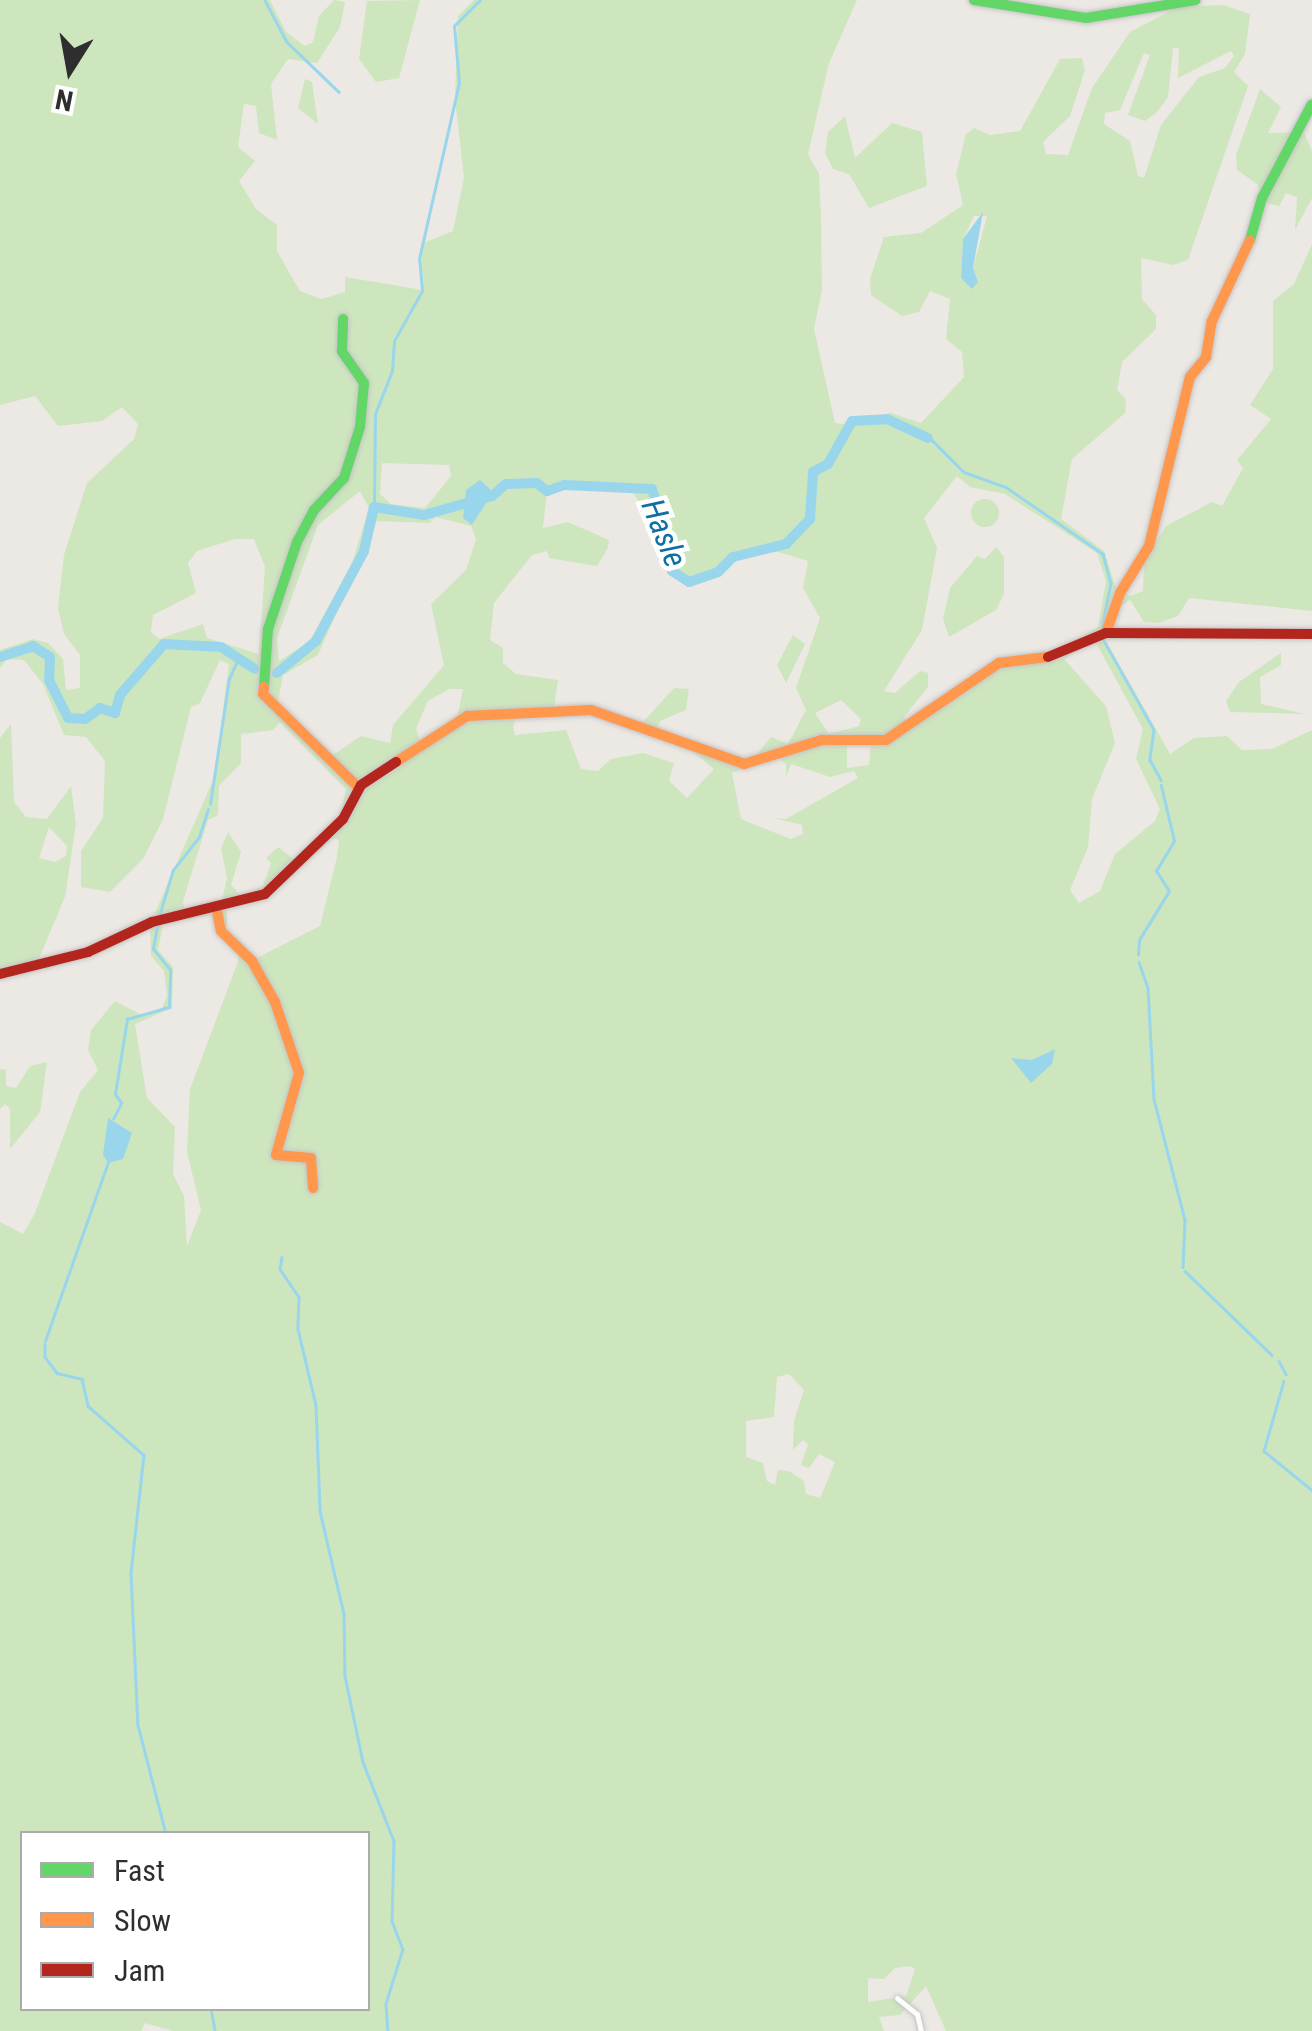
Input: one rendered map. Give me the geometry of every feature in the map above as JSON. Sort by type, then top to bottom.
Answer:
[{"type":"street","points":[[974,0],[1086,18],[1196,0]]},
{"type":"street","points":[[1106,633],[1120,593],[1149,546],[1190,377],[1206,357],[1212,320],[1258,224],[1262,198],[1312,104]]},
{"type":"street","points":[[343,319],[342,352],[364,380],[360,427],[344,478],[314,510],[297,542],[268,629],[265,700],[359,788]]},
{"type":"street","points":[[0,974],[88,952],[152,922],[217,910],[272,890],[343,818],[359,788],[449,725],[475,714],[591,710],[736,764],[832,738],[886,740],[999,663],[1054,656],[1106,633],[1312,634]]},
{"type":"street","points":[[217,910],[221,931],[252,962],[276,1002],[299,1073],[276,1154],[311,1158],[312,1188]]},
{"type":"street","points":[[896,1998],[916,2014],[921,2031]]},
{"type":"green space","points":[[0,0],[270,0],[286,32],[305,46],[313,42],[319,16],[334,0],[345,2],[340,27],[317,63],[288,59],[271,84],[277,140],[259,133],[256,106],[244,104],[238,147],[255,161],[239,181],[256,209],[277,225],[277,251],[300,291],[322,299],[345,292],[345,277],[423,290],[421,244],[453,231],[464,178],[455,99],[458,16],[474,0],[857,0],[829,63],[808,154],[819,174],[821,217],[822,290],[814,329],[835,423],[842,424],[891,413],[921,423],[964,377],[962,352],[946,339],[950,299],[930,291],[919,312],[902,316],[871,295],[870,279],[884,237],[921,233],[963,205],[956,174],[966,134],[974,128],[990,135],[1020,131],[1060,59],[1082,58],[1085,70],[1070,116],[1043,142],[1046,154],[1068,155],[1092,88],[1130,32],[1178,7],[1223,5],[1250,14],[1245,54],[1234,72],[1248,86],[1188,260],[1173,265],[1141,258],[1142,299],[1156,315],[1156,329],[1122,362],[1117,390],[1126,399],[1125,413],[1072,459],[1061,519],[1104,551],[1116,588],[1130,596],[1143,591],[1144,561],[1166,526],[1212,502],[1222,506],[1243,468],[1237,460],[1271,419],[1250,405],[1273,369],[1273,301],[1294,284],[1312,244],[1312,611],[1189,598],[1178,616],[1159,623],[1144,622],[1130,600],[1116,609],[1110,627],[1266,628],[1312,635],[1105,639],[1170,754],[1194,738],[1227,736],[1242,750],[1272,749],[1312,730],[1312,2031],[946,2031],[926,1986],[900,2015],[879,2017],[884,2031],[173,2031],[145,2023],[141,2031],[0,2031],[0,1222],[23,1234],[35,1213],[80,1092],[98,1070],[88,1050],[91,1030],[115,1001],[142,1015],[162,1008],[167,996],[164,971],[151,956],[150,927],[45,970],[42,961],[83,950],[154,915],[214,778],[229,664],[220,660],[200,703],[191,707],[163,819],[143,859],[110,892],[81,887],[81,851],[103,818],[105,761],[86,737],[64,735],[43,684],[24,660],[7,659],[0,668],[0,650],[33,639],[48,643],[63,659],[66,690],[80,688],[80,655],[64,634],[58,608],[64,555],[87,483],[134,439],[138,424],[122,407],[102,421],[58,426],[35,396],[0,405]],"holes":[[[1173,48],[1179,48],[1178,78],[1231,51],[1234,56],[1225,68],[1199,77],[1161,125],[1144,178],[1138,176],[1130,141],[1104,124],[1105,113],[1120,110],[1144,53],[1150,55],[1128,115],[1145,121],[1168,97]],[[974,216],[987,216],[973,268],[978,282],[961,279],[963,239]],[[382,463],[449,465],[451,476],[425,508],[391,504],[380,494]],[[957,476],[970,487],[1005,494],[1097,553],[1106,581],[1098,627],[1064,648],[1001,658],[907,723],[904,717],[928,687],[928,673],[920,671],[895,693],[884,691],[922,630],[937,548],[924,518]],[[564,485],[627,485],[662,533],[681,580],[718,572],[733,557],[762,547],[808,561],[803,588],[820,618],[796,688],[806,710],[788,744],[771,737],[753,759],[724,758],[658,728],[660,721],[686,710],[689,689],[674,688],[643,722],[591,707],[554,708],[558,680],[516,674],[503,663],[503,648],[490,640],[494,603],[532,555],[547,551],[549,558],[597,566],[608,548],[609,540],[568,522],[543,528],[547,491]],[[360,491],[369,508],[352,563],[309,642],[279,661],[277,638],[318,525]],[[435,517],[471,526],[476,539],[466,570],[431,604],[444,665],[393,725],[390,743],[361,736],[330,757],[277,707],[283,675],[318,655],[377,521],[430,523]],[[235,539],[254,539],[265,567],[259,654],[207,638],[203,624],[159,639],[151,632],[153,615],[196,593],[188,563],[197,551]],[[1095,641],[1143,729],[1136,759],[1160,809],[1155,821],[1115,854],[1100,891],[1079,903],[1070,890],[1088,847],[1092,799],[1115,743],[1106,706],[1064,659]],[[449,689],[463,689],[457,718],[421,746],[416,728],[428,701]],[[841,700],[861,719],[859,726],[829,734],[815,713]],[[589,712],[687,747],[714,769],[687,798],[669,781],[674,763],[643,753],[611,759],[598,771],[581,769],[566,730],[515,735],[516,718]],[[280,722],[346,789],[340,817],[295,860],[278,847],[266,858],[271,863],[263,886],[241,896],[231,885],[241,852],[228,832],[221,848],[227,878],[221,905],[185,914],[183,901],[208,820],[218,815],[219,786],[241,763],[241,734],[273,730]],[[847,740],[871,744],[869,765],[847,768]],[[776,756],[786,764],[786,776],[791,764],[830,777],[854,771],[858,778],[786,819],[774,818],[802,825],[803,834],[791,839],[741,819],[732,773]],[[333,838],[339,840],[320,926],[257,958],[227,935],[227,910],[275,891]],[[211,915],[238,951],[238,962],[190,1089],[187,1152],[201,1210],[187,1246],[184,1196],[173,1174],[175,1127],[147,1098],[135,1024],[172,1008],[173,967],[158,950],[163,924]],[[789,1374],[804,1390],[794,1421],[793,1450],[803,1440],[808,1444],[801,1465],[809,1468],[819,1454],[835,1462],[820,1498],[806,1494],[804,1481],[789,1471],[778,1470],[775,1485],[767,1481],[763,1463],[746,1457],[746,1421],[774,1417],[777,1377]],[[895,1968],[915,1969],[906,1996],[868,2002],[868,1978],[884,1979]]]},
{"type":"green space","points":[[420,0],[399,78],[376,82],[359,59],[367,1]]},
{"type":"green space","points":[[305,79],[312,82],[318,124],[298,108]]},
{"type":"green space","points":[[1260,89],[1281,107],[1268,133],[1304,132],[1312,152],[1312,198],[1295,230],[1297,197],[1286,193],[1279,206],[1266,203],[1257,184],[1237,170],[1236,155]]},
{"type":"green space","points":[[845,116],[855,158],[892,123],[922,132],[927,186],[869,208],[849,174],[833,169],[825,153],[828,132]]},
{"type":"green space","points":[[985,499],[995,503],[999,513],[995,523],[985,527],[975,523],[971,513],[975,503]]},
{"type":"green space","points":[[996,547],[1004,557],[1004,594],[996,610],[949,637],[943,619],[950,588],[977,556],[985,559]]},
{"type":"green space","points":[[793,635],[805,644],[786,683],[777,665]]},
{"type":"green space","points":[[1281,653],[1281,665],[1260,677],[1261,704],[1305,714],[1230,712],[1226,701],[1239,682]]},
{"type":"green space","points":[[11,724],[14,802],[26,817],[47,819],[71,786],[76,824],[65,897],[38,961],[0,974],[0,738]],"holes":[[[49,827],[67,846],[66,856],[55,862],[39,858]]]},
{"type":"green space","points":[[47,1062],[40,1112],[10,1149],[10,1109],[5,1104],[0,1109],[0,1069],[6,1070],[6,1086],[16,1088],[30,1066]]},
{"type":"water","points":[[983,212],[973,268],[978,282],[972,289],[961,278],[963,239]]},
{"type":"water","points":[[480,480],[493,492],[472,525],[463,518],[466,490]]},
{"type":"water","points":[[1055,1049],[1052,1064],[1031,1083],[1011,1058],[1032,1060]]},
{"type":"water","points":[[108,1118],[132,1133],[123,1159],[108,1163],[103,1155]]},
{"type":"waterway","points":[[265,0],[287,42],[339,92]]},
{"type":"waterway","name":"Hasle","points":[[374,507],[375,414],[392,371],[394,341],[422,291],[419,259],[459,83],[454,26],[480,0]]},
{"type":"waterway","name":"Hasle","points":[[277,673],[316,641],[364,551],[374,507],[424,515],[492,496],[506,484],[537,483],[547,491],[564,485],[652,489],[674,557],[672,571],[689,582],[718,572],[733,557],[786,544],[810,519],[813,472],[828,464],[852,421],[887,419],[928,438]]},
{"type":"waterway","points":[[930,438],[964,472],[1006,487],[1103,554],[1111,583],[1102,629]]},
{"type":"waterway","points":[[1103,639],[1154,730],[1150,760],[1161,780]]},
{"type":"waterway","name":"Hasle","points":[[0,657],[33,646],[50,657],[49,680],[68,718],[85,719],[100,708],[115,713],[120,695],[164,644],[221,647],[255,669]]},
{"type":"waterway","points":[[210,804],[229,679],[239,657]]},
{"type":"waterway","points":[[1138,955],[1139,940],[1169,891],[1156,871],[1174,841],[1161,786]]},
{"type":"waterway","points":[[159,916],[173,870],[199,837],[208,809]]},
{"type":"waterway","points":[[113,1119],[121,1103],[115,1094],[127,1019],[169,1007],[170,970],[153,949],[157,926]]},
{"type":"waterway","points":[[1139,962],[1148,988],[1154,1099],[1185,1220],[1183,1267]]},
{"type":"waterway","points":[[45,1341],[108,1162]]},
{"type":"waterway","points":[[282,1257],[280,1269],[299,1297],[298,1329],[316,1405],[320,1511],[344,1614],[345,1676],[363,1762],[394,1841],[392,1921],[403,1949],[386,2004],[388,2031]]},
{"type":"waterway","points":[[1185,1271],[1272,1355]]},
{"type":"waterway","points":[[45,1344],[45,1357],[57,1373],[82,1379],[88,1406],[144,1455],[131,1573],[138,1725],[165,1831]]},
{"type":"waterway","points":[[1279,1361],[1286,1374]]},
{"type":"waterway","points":[[1284,1381],[1264,1451],[1312,1490]]},
{"type":"waterway","points":[[212,2011],[215,2031]]},
{"type":"traffic: fast","points":[[974,0],[1086,18],[1196,0]]},
{"type":"traffic: fast","points":[[1250,240],[1262,198],[1312,104]]},
{"type":"traffic: fast","points":[[264,687],[268,629],[297,542],[314,510],[344,478],[360,427],[364,383],[342,351],[343,319]]},
{"type":"traffic: slow","points":[[1106,633],[1120,593],[1149,546],[1190,377],[1206,357],[1212,321],[1250,240]]},
{"type":"traffic: slow","points":[[396,762],[467,716],[591,710],[744,764],[822,740],[886,740],[999,663],[1048,657]]},
{"type":"traffic: slow","points":[[264,687],[263,694],[359,788]]},
{"type":"traffic: slow","points":[[217,911],[221,931],[252,961],[275,1002],[299,1073],[276,1155],[311,1158],[313,1188]]},
{"type":"traffic: jam","points":[[1048,657],[1106,633],[1312,634]]},
{"type":"traffic: jam","points":[[0,974],[88,952],[152,922],[265,894],[343,819],[361,785],[396,762]]}]
